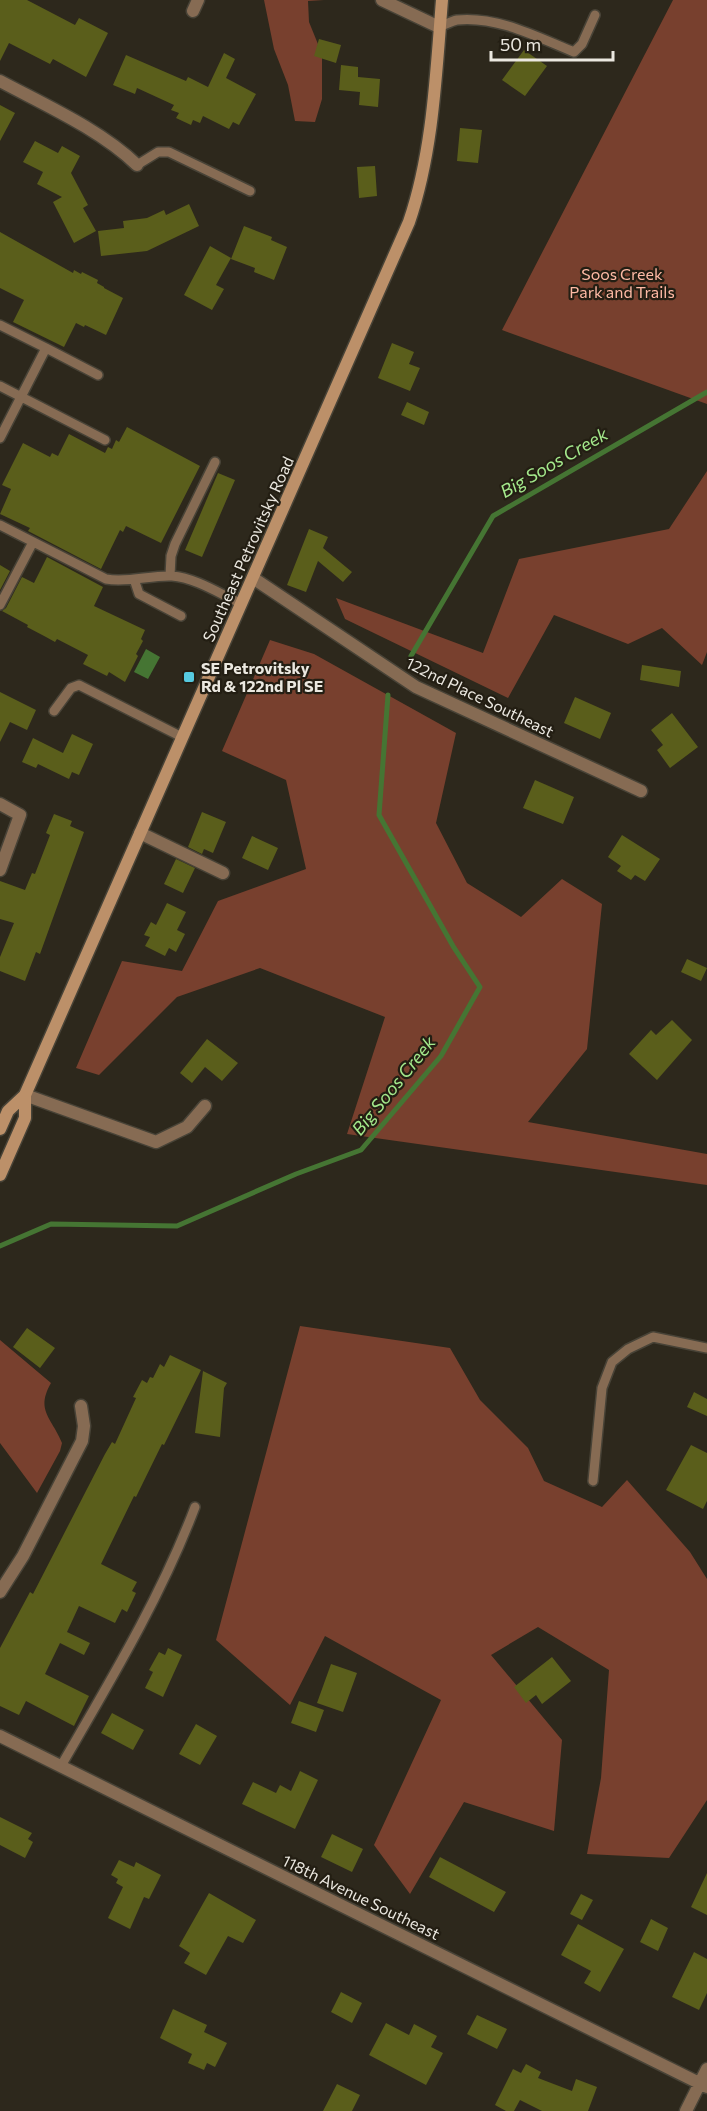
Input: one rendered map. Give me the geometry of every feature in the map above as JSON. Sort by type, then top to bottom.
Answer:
[{"type":"main road","name":"Southeast Petrovitsky Road","points":[[0,1129],[8,1111],[25,1095],[412,213],[418,195],[428,138],[442,0]]},
{"type":"main road","name":"Southeast Petrovitsky Road","points":[[0,1174],[25,1118],[25,1095]]},
{"type":"street","points":[[382,0],[439,27]]},
{"type":"street","points":[[0,81],[106,139],[137,165]]},
{"type":"street","name":"122nd Place Southeast","points":[[253,578],[416,687],[641,791]]},
{"type":"street","points":[[0,804],[20,815],[0,870]]},
{"type":"street","points":[[140,833],[224,873]]},
{"type":"street","points":[[25,1095],[156,1142],[187,1127],[205,1106]]},
{"type":"street","points":[[0,1592],[23,1556],[82,1441],[84,1426],[81,1406]]},
{"type":"street","name":"118th Avenue Southeast","points":[[0,1736],[703,2085]]},
{"type":"street","points":[[686,2111],[703,2085],[707,2069]]},
{"type":"lane","points":[[439,27],[455,20],[490,22],[509,26],[574,52],[582,44],[596,15]]},
{"type":"lane","points":[[137,165],[158,152],[169,152],[250,191]]},
{"type":"lane","points":[[0,325],[98,375]]},
{"type":"lane","points":[[0,438],[46,348]]},
{"type":"lane","points":[[0,386],[105,440]]},
{"type":"lane","points":[[170,576],[171,556],[175,544],[215,462]]},
{"type":"lane","points":[[0,525],[106,579],[119,581],[170,576],[186,578],[242,604]]},
{"type":"lane","points":[[0,605],[33,542]]},
{"type":"lane","points":[[134,579],[139,594],[181,616]]},
{"type":"lane","points":[[54,711],[71,688],[79,685],[182,737]]},
{"type":"lane","points":[[593,1481],[602,1388],[612,1362],[628,1349],[653,1337],[707,1348]]},
{"type":"lane","points":[[61,1766],[158,1590],[195,1507]]},
{"type":"green space","points":[[264,0],[324,0],[308,1],[309,22],[322,54],[322,99],[315,122],[295,121],[288,85],[274,49]]},
{"type":"green space","name":"Soos Creek Park and Trails","points":[[673,0],[707,0],[707,404],[502,330]]},
{"type":"green space","points":[[707,471],[707,652],[702,665],[662,628],[628,644],[554,615],[508,698],[345,619],[336,598],[483,653],[519,559],[669,529]]},
{"type":"green space","points":[[270,640],[314,654],[456,733],[436,823],[467,883],[521,917],[562,879],[602,904],[587,1049],[528,1122],[707,1154],[707,1185],[347,1134],[385,1017],[260,968],[177,997],[99,1075],[76,1068],[122,961],[182,971],[218,901],[306,869],[286,780],[222,751]]},
{"type":"green space","points":[[300,1326],[450,1348],[480,1400],[528,1448],[544,1481],[602,1507],[627,1480],[690,1552],[707,1579],[707,1800],[669,1858],[587,1854],[601,1778],[609,1670],[538,1627],[491,1655],[562,1740],[554,1831],[464,1802],[410,1894],[374,1845],[441,1700],[325,1636],[290,1705],[216,1640]]},
{"type":"green space","points":[[0,1340],[51,1383],[46,1393],[45,1408],[62,1443],[37,1493],[0,1443]]},
{"type":"shaded area","points":[[146,649],[160,657],[148,679],[134,672]]},
{"type":"building","points":[[0,0],[27,0],[75,25],[79,18],[108,33],[86,77],[53,59],[50,64],[9,43],[0,61]]},
{"type":"building","points":[[319,39],[341,45],[336,63],[314,56]]},
{"type":"building","points":[[524,50],[547,66],[525,96],[502,80]]},
{"type":"building","points":[[224,53],[235,59],[226,78],[256,94],[239,125],[233,122],[229,129],[203,116],[200,123],[193,120],[191,125],[176,118],[179,113],[171,110],[174,105],[137,88],[135,94],[113,85],[126,55],[186,81],[188,77],[208,87]]},
{"type":"building","points":[[341,65],[358,67],[358,77],[380,79],[378,107],[359,105],[360,92],[339,90]]},
{"type":"building","points":[[0,105],[15,113],[0,141]]},
{"type":"building","points":[[460,128],[482,130],[478,163],[457,161]]},
{"type":"building","points":[[35,141],[58,153],[62,146],[80,156],[71,173],[88,205],[83,208],[96,231],[74,243],[53,202],[62,197],[37,184],[43,172],[23,162]]},
{"type":"building","points":[[375,166],[377,196],[359,198],[357,167]]},
{"type":"building","points":[[189,204],[199,226],[147,251],[101,256],[98,231],[124,228],[123,221],[147,218],[164,210],[166,215]]},
{"type":"building","points":[[244,226],[272,237],[271,240],[287,247],[274,280],[254,272],[255,268],[231,259]]},
{"type":"building","points":[[0,232],[73,273],[74,270],[81,274],[82,272],[98,280],[97,283],[123,298],[106,335],[76,323],[64,347],[13,322],[24,300],[0,288]]},
{"type":"building","points":[[210,246],[231,258],[216,285],[224,289],[212,310],[184,295]]},
{"type":"building","points":[[392,343],[414,352],[409,364],[420,368],[410,391],[378,378]]},
{"type":"building","points":[[407,402],[429,412],[424,425],[401,415]]},
{"type":"building","points":[[127,427],[200,466],[161,543],[126,526],[123,532],[120,530],[101,569],[28,531],[30,528],[0,514],[11,489],[2,485],[23,443],[50,457],[52,453],[58,456],[69,434],[105,453],[108,447],[112,449],[116,440],[119,442]]},
{"type":"building","points":[[218,473],[235,480],[202,557],[185,550]]},
{"type":"building","points":[[309,529],[328,537],[323,548],[352,572],[343,582],[318,561],[306,592],[287,585]]},
{"type":"building","points":[[47,557],[103,587],[94,606],[145,630],[141,639],[143,641],[136,654],[138,656],[125,682],[109,672],[107,676],[83,664],[88,655],[57,639],[55,642],[2,611],[6,608],[22,577],[34,583]]},
{"type":"building","points":[[0,565],[10,571],[0,590]]},
{"type":"building","points":[[642,665],[681,671],[679,687],[640,680]]},
{"type":"building","points":[[0,692],[36,710],[27,730],[10,722],[0,742]]},
{"type":"building","points":[[575,697],[611,713],[600,739],[564,723]]},
{"type":"building","points":[[672,713],[698,747],[670,768],[657,750],[663,745],[651,730]]},
{"type":"building","points":[[72,734],[93,744],[79,775],[72,772],[69,779],[38,764],[36,768],[22,762],[33,738],[63,753]]},
{"type":"building","points":[[535,780],[574,797],[563,824],[523,808]]},
{"type":"building","points":[[202,812],[226,822],[213,853],[204,849],[202,854],[188,847]]},
{"type":"building","points":[[54,814],[72,821],[70,826],[84,832],[40,954],[36,952],[25,981],[0,971],[0,957],[14,923],[0,919],[0,881],[25,890],[32,873],[35,874],[50,835],[46,833]]},
{"type":"building","points":[[622,835],[660,859],[645,881],[635,875],[631,880],[617,871],[621,866],[608,857]]},
{"type":"building","points":[[252,836],[278,848],[268,870],[242,858]]},
{"type":"building","points":[[176,859],[195,868],[183,893],[164,884]]},
{"type":"building","points":[[167,903],[186,912],[177,930],[185,934],[176,952],[169,948],[165,956],[145,946],[150,937],[144,935],[151,922],[156,925]]},
{"type":"building","points":[[687,959],[707,968],[701,981],[681,972]]},
{"type":"building","points":[[672,1020],[692,1040],[657,1080],[629,1054],[651,1030],[656,1035]]},
{"type":"building","points":[[207,1039],[238,1063],[222,1081],[205,1067],[192,1083],[180,1073]]},
{"type":"building","points":[[27,1328],[55,1348],[40,1368],[13,1347]]},
{"type":"building","points":[[170,1355],[201,1370],[164,1445],[162,1444],[136,1497],[134,1496],[101,1564],[137,1582],[132,1591],[136,1593],[127,1612],[122,1609],[115,1623],[79,1606],[67,1632],[90,1643],[84,1655],[60,1643],[45,1674],[89,1696],[74,1726],[26,1701],[19,1715],[0,1706],[0,1648],[30,1592],[33,1594],[105,1454],[112,1442],[115,1444],[142,1380],[147,1383],[150,1377],[153,1378],[160,1364],[164,1367]]},
{"type":"building","points":[[203,1371],[227,1383],[224,1388],[220,1437],[195,1433]]},
{"type":"building","points":[[694,1392],[707,1399],[707,1416],[687,1407]]},
{"type":"building","points":[[691,1445],[707,1453],[707,1501],[703,1509],[666,1490]]},
{"type":"building","points":[[168,1648],[182,1655],[163,1697],[145,1688],[153,1672],[149,1670],[159,1652],[165,1655]]},
{"type":"building","points":[[552,1657],[571,1681],[542,1704],[536,1695],[526,1703],[514,1687]]},
{"type":"building","points":[[331,1664],[357,1673],[343,1712],[317,1703]]},
{"type":"building","points":[[299,1701],[324,1710],[316,1732],[291,1723]]},
{"type":"building","points":[[112,1713],[144,1730],[133,1750],[101,1733]]},
{"type":"building","points":[[196,1724],[217,1736],[200,1765],[179,1754]]},
{"type":"building","points":[[300,1771],[318,1780],[295,1829],[242,1804],[253,1782],[276,1793],[280,1785],[291,1791]]},
{"type":"building","points":[[0,1817],[32,1833],[28,1839],[33,1842],[25,1858],[0,1845]]},
{"type":"building","points":[[332,1834],[363,1849],[352,1872],[321,1857]]},
{"type":"building","points":[[440,1857],[506,1892],[494,1912],[429,1877]]},
{"type":"building","points":[[119,1860],[134,1867],[136,1862],[161,1875],[149,1899],[144,1897],[130,1929],[108,1918],[123,1887],[116,1883],[118,1879],[111,1875]]},
{"type":"building","points":[[707,1873],[707,1915],[691,1907]]},
{"type":"building","points":[[209,1893],[256,1920],[243,1943],[228,1936],[206,1975],[184,1963],[190,1953],[179,1946]]},
{"type":"building","points":[[581,1894],[593,1900],[582,1920],[570,1914]]},
{"type":"building","points":[[651,1919],[668,1928],[658,1951],[640,1942]]},
{"type":"building","points":[[578,1924],[624,1949],[600,1992],[584,1983],[591,1971],[561,1955]]},
{"type":"building","points":[[694,1952],[707,1959],[707,1993],[699,2010],[672,1997]]},
{"type":"building","points":[[341,1992],[362,2003],[352,2023],[331,2012]]},
{"type":"building","points":[[173,2009],[207,2025],[204,2032],[227,2043],[215,2067],[207,2063],[204,2070],[188,2063],[192,2054],[160,2038]]},
{"type":"building","points":[[477,2015],[507,2029],[497,2049],[467,2034]]},
{"type":"building","points":[[386,2023],[409,2035],[414,2024],[437,2036],[431,2047],[443,2053],[426,2085],[369,2055]]},
{"type":"building","points":[[526,2064],[541,2072],[538,2078],[572,2091],[576,2079],[597,2087],[588,2111],[542,2111],[520,2100],[514,2111],[506,2111],[495,2105],[513,2069],[521,2073]]},
{"type":"building","points":[[337,2084],[360,2095],[352,2111],[323,2111]]},
{"type":"waterway","name":"Big Soos Creek","points":[[411,656],[493,516],[707,392]]},
{"type":"waterway","name":"Big Soos Creek","points":[[0,1246],[51,1224],[177,1226],[296,1174],[361,1150],[441,1056],[480,987],[453,946],[379,815],[388,695]]},
{"type":"place","name":"SE Petrovitsky Rd & 122nd Pl SE","points":[[189,677]]}]
